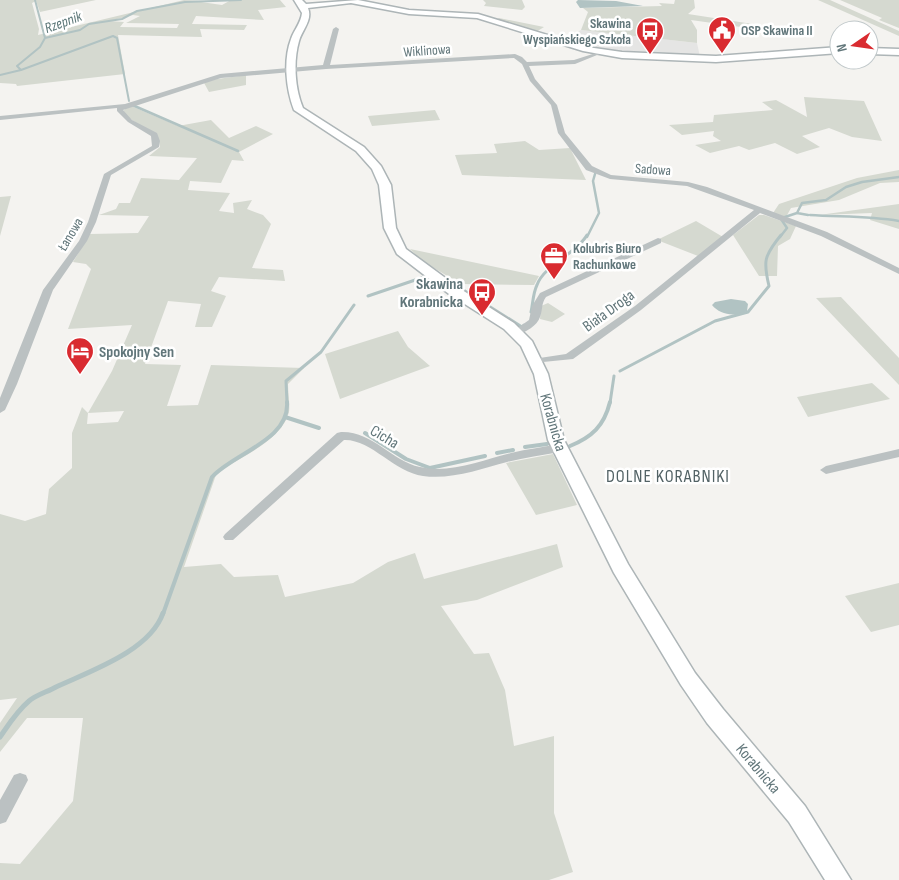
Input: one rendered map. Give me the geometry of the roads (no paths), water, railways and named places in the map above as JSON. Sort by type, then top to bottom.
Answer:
[{"type":"street","points":[[301,3],[360,2],[409,12],[478,16],[515,29],[551,37],[600,52],[662,58],[716,59],[829,51]]},
{"type":"street","name":"Korabnicka","points":[[301,3],[306,14],[295,40],[292,88],[299,110],[360,148],[377,168],[385,185],[390,228],[401,251],[454,291],[517,332],[537,361],[560,448],[622,568],[688,679],[715,716],[797,814],[839,880]]},
{"type":"street","points":[[326,67],[336,29]]},
{"type":"street","points":[[879,51],[899,52]]},
{"type":"street","points":[[525,64],[575,62],[600,52]]},
{"type":"street","name":"Wiklinowa","points":[[293,71],[326,67],[515,56],[520,58],[525,64]]},
{"type":"street","name":"Sadowa","points":[[525,64],[532,80],[554,105],[562,133],[589,168],[610,177],[688,184],[824,234],[899,271]]},
{"type":"street","points":[[0,118],[123,105],[209,78],[293,71]]},
{"type":"street","name":"Łanowa","points":[[0,410],[48,290],[83,241],[92,222],[108,174],[155,147],[156,141],[154,136],[123,116],[119,110],[123,105]]},
{"type":"street","name":"Biała Droga","points":[[537,361],[569,357],[574,354],[638,308],[759,210]]},
{"type":"street","points":[[517,332],[536,321],[537,305],[543,295],[658,241]]},
{"type":"street","name":"Cicha","points":[[229,537],[341,436],[349,434],[401,464],[422,472],[445,472],[560,448]]},
{"type":"street","points":[[826,470],[899,453]]},
{"type":"street","points":[[0,816],[20,780]]},
{"type":"waterway","points":[[35,0],[45,38]]},
{"type":"waterway","name":"Rzepnik","points":[[45,38],[80,30],[89,24],[122,19],[137,11],[185,2],[241,0]]},
{"type":"waterway","points":[[21,70],[113,36],[117,38],[129,101]]},
{"type":"waterway","name":"Rzepnik","points":[[21,70],[17,66],[40,47],[45,38]]},
{"type":"waterway","name":"Rzepnik","points":[[0,75],[21,70]]},
{"type":"waterway","points":[[132,105],[130,104],[238,151]]},
{"type":"waterway","points":[[587,237],[599,213],[593,181],[595,174]]},
{"type":"waterway","points":[[797,213],[802,203],[826,200],[846,187],[862,182],[899,177]]},
{"type":"waterway","points":[[782,218],[797,213]]},
{"type":"waterway","points":[[797,213],[808,215]]},
{"type":"waterway","points":[[810,215],[866,217],[899,221]]},
{"type":"waterway","points":[[780,237],[787,228],[781,219]]},
{"type":"waterway","points":[[531,312],[537,285],[546,271],[576,248],[587,235]]},
{"type":"waterway","points":[[620,371],[715,321],[748,312],[769,286],[766,259],[771,248],[781,235]]},
{"type":"waterway","points":[[435,272],[522,327],[524,325]]},
{"type":"waterway","points":[[368,296],[424,277]]},
{"type":"waterway","points":[[287,402],[286,381],[321,352],[354,305]]},
{"type":"waterway","points":[[610,403],[614,376]]},
{"type":"waterway","points":[[163,614],[212,477],[233,460],[259,445],[270,436],[280,426],[286,415],[287,402]]},
{"type":"waterway","points":[[570,446],[585,439],[596,430],[601,424],[610,402]]},
{"type":"waterway","points":[[285,417],[319,428]]},
{"type":"waterway","points":[[365,433],[406,459],[430,468],[485,456]]},
{"type":"waterway","points":[[525,447],[547,444]]},
{"type":"waterway","points":[[497,453],[513,450]]},
{"type":"waterway","points":[[0,737],[17,713],[29,701],[38,695],[101,667],[132,649],[146,638],[156,626],[163,613]]},
{"type":"place","name":"OSP Skawina II","points":[[722,54]]},
{"type":"place","name":"Skawina Wyspiańskiego Szkoła","points":[[650,55]]},
{"type":"place","name":"Kolubris Biuro Rachunkowe","points":[[554,280]]},
{"type":"place","name":"Skawina Korabnicka","points":[[482,316]]},
{"type":"place","name":"Spokojny Sen","points":[[80,375]]},
{"type":"district","name":"DOLNE KORABNIKI","points":[[668,476]]}]
